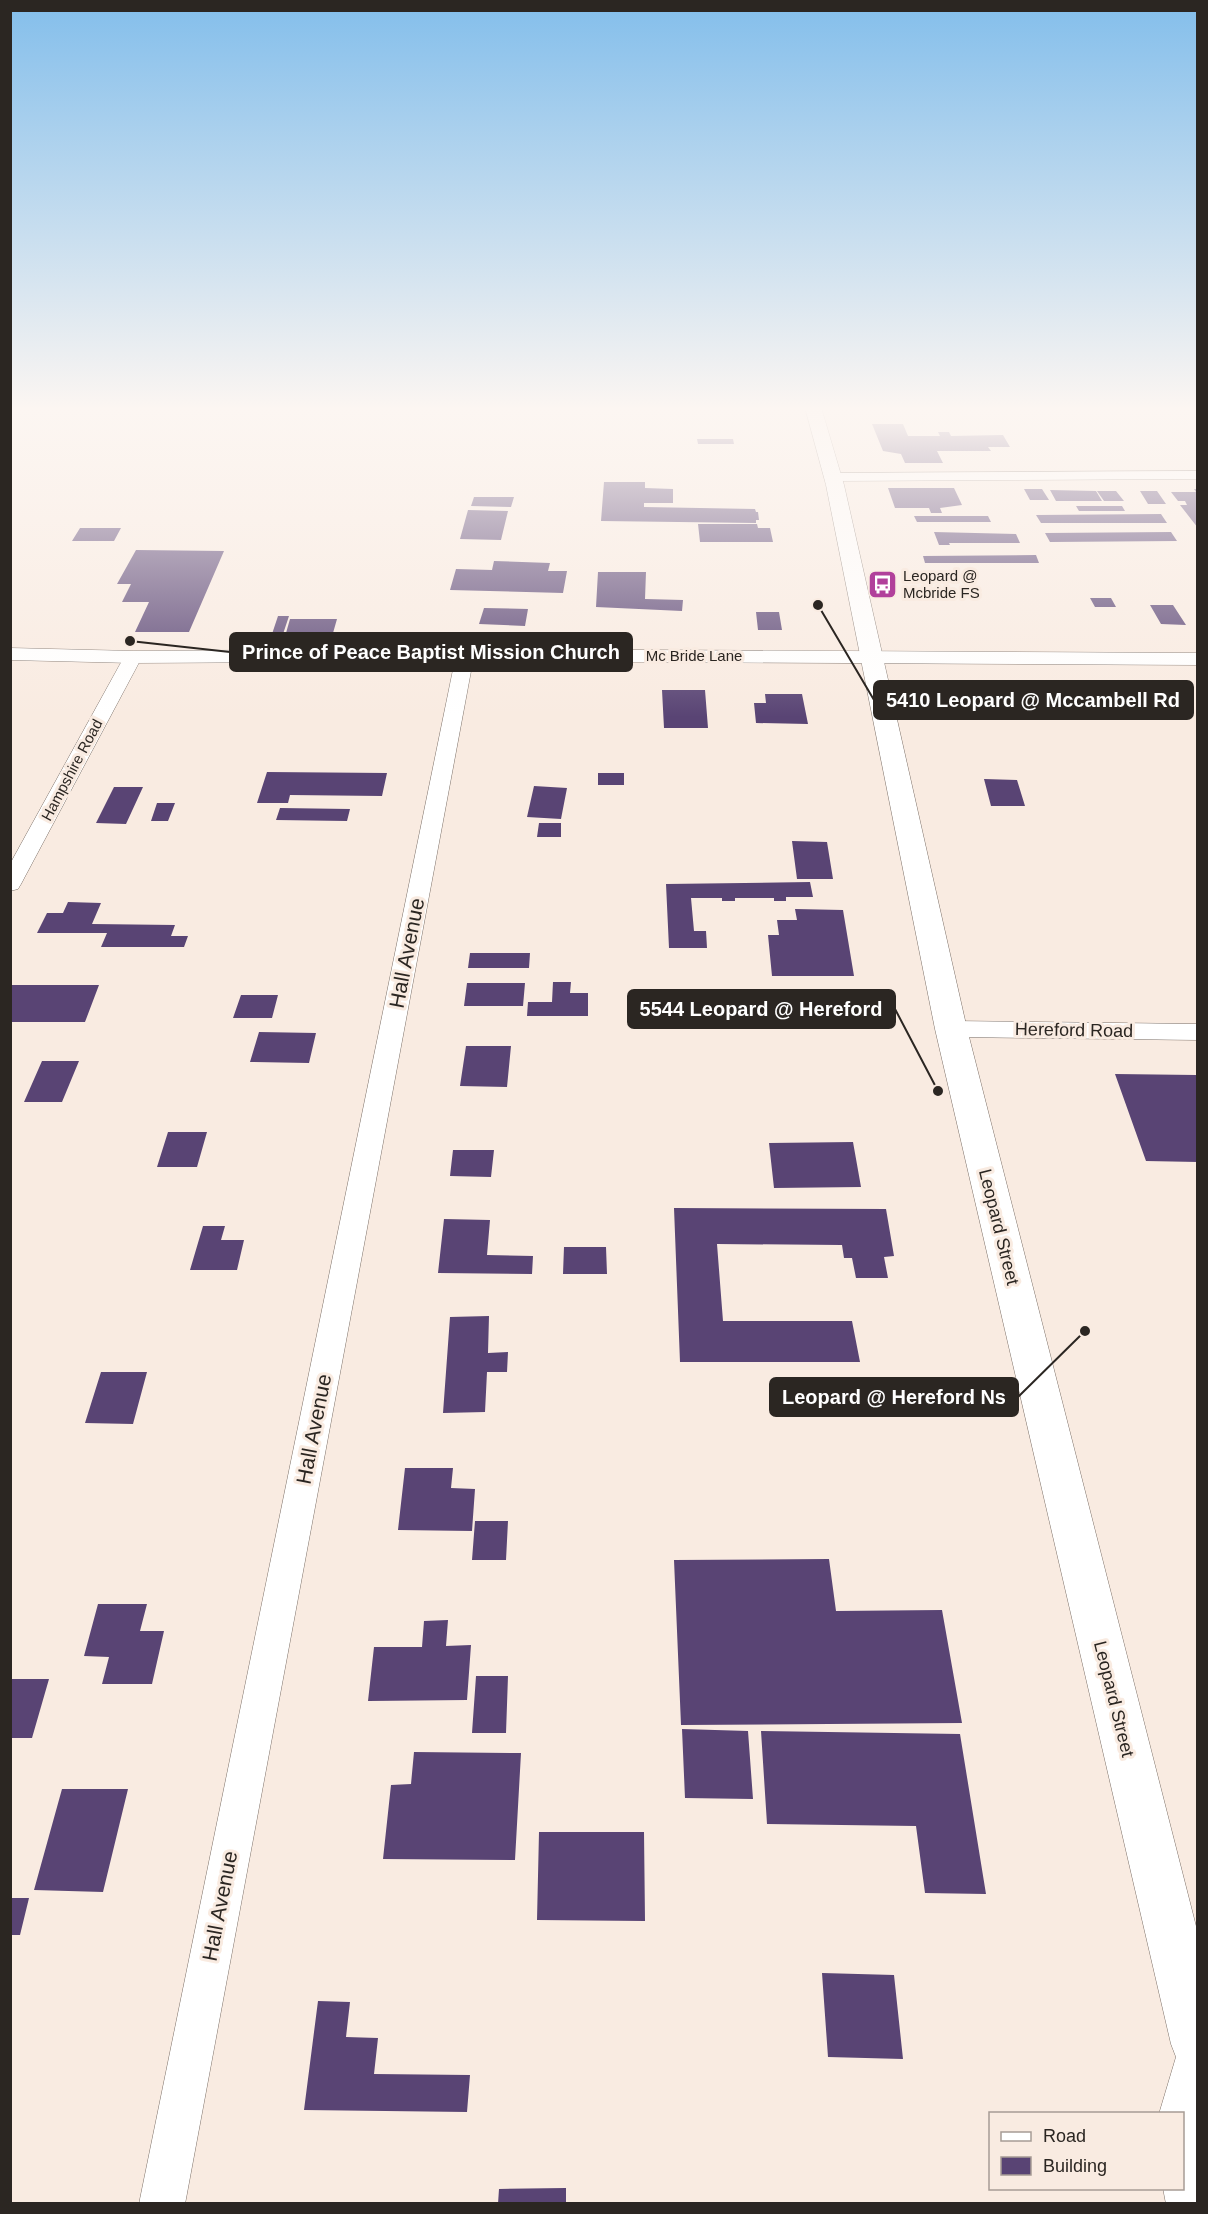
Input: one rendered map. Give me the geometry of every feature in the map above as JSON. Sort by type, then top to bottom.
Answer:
[{"type":"main road","name":"Leopard Street","points":[[840,510],[951,1029],[1197,2044]]},
{"type":"main road","points":[[1184,2127],[1197,2071]]},
{"type":"main road","points":[[1184,2146],[1195,2204]]},
{"type":"street","name":"Mc Bride Lane","points":[[10,654],[134,657],[465,655],[1197,659]]},
{"type":"street","name":"Hall Avenue","points":[[162,2204],[465,655]]},
{"type":"street","name":"Hampshire Road","points":[[10,884],[134,657]]},
{"type":"street","name":"Hereford Road","points":[[951,1029],[1197,1032]]},
{"type":"building","points":[[468,510],[508,511],[501,540],[460,539]]},
{"type":"building","points":[[602,510],[755,510],[758,512],[759,520],[756,520],[756,523],[601,521]]},
{"type":"building","points":[[930,510],[941,510],[942,513],[931,513]]},
{"type":"building","points":[[1079,510],[1125,511],[1079,511]]},
{"type":"building","points":[[1184,510],[1198,510],[1198,528]]},
{"type":"building","points":[[1161,514],[1167,523],[1041,523],[1036,515]]},
{"type":"building","points":[[914,516],[988,516],[991,522],[917,522]]},
{"type":"building","points":[[698,524],[757,524],[758,528],[770,528],[773,542],[700,542]]},
{"type":"building","points":[[80,528],[121,528],[114,541],[72,541]]},
{"type":"building","points":[[934,532],[1016,534],[1020,543],[939,545]]},
{"type":"building","points":[[1171,532],[1177,541],[1050,542],[1045,533]]},
{"type":"building","points":[[136,550],[224,551],[189,632],[135,632],[149,602],[122,602],[131,584],[117,584]]},
{"type":"building","points":[[1036,555],[1039,563],[925,563],[923,556]]},
{"type":"building","points":[[494,561],[550,563],[548,571],[567,571],[563,593],[450,590],[456,569],[492,570]]},
{"type":"building","points":[[598,572],[646,572],[645,599],[683,600],[682,611],[596,607]]},
{"type":"building","points":[[1090,598],[1111,598],[1116,607],[1095,607]]},
{"type":"building","points":[[1150,605],[1173,605],[1186,625],[1161,624]]},
{"type":"building","points":[[484,608],[528,609],[525,626],[479,624]]},
{"type":"building","points":[[756,612],[779,612],[782,630],[758,630]]},
{"type":"building","points":[[278,616],[289,616],[283,634],[272,634]]},
{"type":"building","points":[[290,619],[337,619],[333,633],[286,633]]},
{"type":"building","points":[[662,690],[705,690],[708,728],[664,728]]},
{"type":"building","points":[[765,694],[802,694],[808,724],[756,723],[754,703],[766,703]]},
{"type":"building","points":[[267,772],[387,773],[382,796],[290,795],[288,803],[257,803]]},
{"type":"building","points":[[598,773],[624,773],[624,785],[598,785]]},
{"type":"building","points":[[984,779],[1017,780],[1025,806],[991,806]]},
{"type":"building","points":[[534,786],[567,788],[561,819],[527,817]]},
{"type":"building","points":[[114,787],[143,787],[126,824],[96,823]]},
{"type":"building","points":[[157,803],[175,803],[168,821],[151,821]]},
{"type":"building","points":[[280,808],[350,809],[347,821],[276,820]]},
{"type":"building","points":[[539,823],[561,823],[561,837],[537,837]]},
{"type":"building","points":[[792,841],[827,842],[833,879],[797,879]]},
{"type":"building","points":[[810,882],[813,897],[786,897],[786,901],[774,901],[774,898],[735,898],[735,901],[722,901],[722,898],[691,898],[694,931],[706,931],[707,948],[669,948],[666,884]]},
{"type":"building","points":[[68,902],[101,903],[92,924],[175,925],[171,936],[188,936],[184,947],[101,947],[107,933],[37,933],[47,913],[63,913]]},
{"type":"building","points":[[795,909],[843,910],[854,976],[772,976],[768,935],[779,935],[777,920],[797,920]]},
{"type":"building","points":[[470,953],[530,953],[529,968],[468,968]]},
{"type":"building","points":[[553,982],[571,982],[570,993],[588,993],[588,1016],[527,1016],[528,1002],[552,1002]]},
{"type":"building","points":[[467,983],[525,983],[523,1006],[464,1006]]},
{"type":"building","points":[[10,985],[99,985],[85,1022],[10,1022]]},
{"type":"building","points":[[241,995],[278,995],[272,1018],[233,1018]]},
{"type":"building","points":[[259,1032],[316,1033],[309,1063],[250,1062]]},
{"type":"building","points":[[466,1046],[511,1046],[507,1087],[460,1086]]},
{"type":"building","points":[[42,1061],[79,1061],[62,1102],[24,1102]]},
{"type":"building","points":[[1115,1074],[1196,1075],[1198,1162],[1146,1161]]},
{"type":"building","points":[[168,1132],[207,1132],[197,1167],[157,1167]]},
{"type":"building","points":[[853,1142],[861,1187],[774,1188],[769,1143]]},
{"type":"building","points":[[453,1150],[494,1150],[491,1177],[450,1176]]},
{"type":"building","points":[[674,1208],[886,1209],[894,1256],[884,1257],[888,1278],[856,1278],[852,1258],[844,1258],[842,1245],[717,1244],[723,1321],[852,1321],[860,1362],[680,1362]]},
{"type":"building","points":[[444,1219],[490,1220],[487,1255],[533,1256],[532,1274],[438,1273]]},
{"type":"building","points":[[203,1226],[225,1226],[221,1240],[244,1240],[237,1270],[190,1270]]},
{"type":"building","points":[[564,1247],[606,1247],[607,1274],[563,1274]]},
{"type":"building","points":[[489,1316],[488,1353],[508,1352],[507,1372],[487,1372],[485,1412],[443,1413],[450,1317]]},
{"type":"building","points":[[101,1372],[147,1372],[133,1424],[85,1423]]},
{"type":"building","points":[[405,1468],[453,1468],[451,1488],[475,1489],[472,1531],[398,1530]]},
{"type":"building","points":[[475,1521],[508,1521],[506,1560],[472,1560]]},
{"type":"building","points":[[829,1559],[836,1611],[942,1610],[962,1723],[681,1725],[674,1560]]},
{"type":"building","points":[[98,1604],[147,1604],[140,1631],[164,1631],[152,1684],[102,1684],[109,1657],[84,1656]]},
{"type":"building","points":[[448,1620],[446,1646],[471,1645],[467,1700],[368,1701],[374,1647],[422,1647],[424,1621]]},
{"type":"building","points":[[476,1676],[508,1676],[506,1733],[472,1733]]},
{"type":"building","points":[[10,1679],[49,1679],[32,1738],[10,1738]]},
{"type":"building","points":[[682,1729],[748,1731],[753,1799],[685,1798]]},
{"type":"building","points":[[761,1731],[960,1734],[986,1894],[925,1893],[916,1826],[767,1824]]},
{"type":"building","points":[[414,1752],[521,1753],[515,1860],[383,1859],[391,1785],[411,1784]]},
{"type":"building","points":[[62,1789],[128,1789],[103,1892],[34,1890]]},
{"type":"building","points":[[539,1832],[644,1832],[645,1921],[537,1920]]},
{"type":"building","points":[[10,1898],[29,1898],[20,1935],[10,1935]]},
{"type":"building","points":[[822,1973],[894,1975],[903,2059],[828,2057]]},
{"type":"building","points":[[318,2001],[350,2002],[346,2037],[378,2038],[374,2074],[470,2075],[467,2112],[304,2110]]},
{"type":"building","points":[[566,2188],[566,2204],[498,2204],[499,2189]]},
{"type":"place","name":"Leopard @ Mcbride FS","points":[[882,585]]},
{"type":"place","name":"5410 Leopard @ Mccambell Rd","points":[[818,605]]},
{"type":"place","name":"Prince of Peace Baptist Mission Church","points":[[130,641]]},
{"type":"place","name":"5544 Leopard @ Hereford","points":[[938,1091]]},
{"type":"place","name":"Leopard @ Hereford Ns","points":[[1085,1331]]}]
